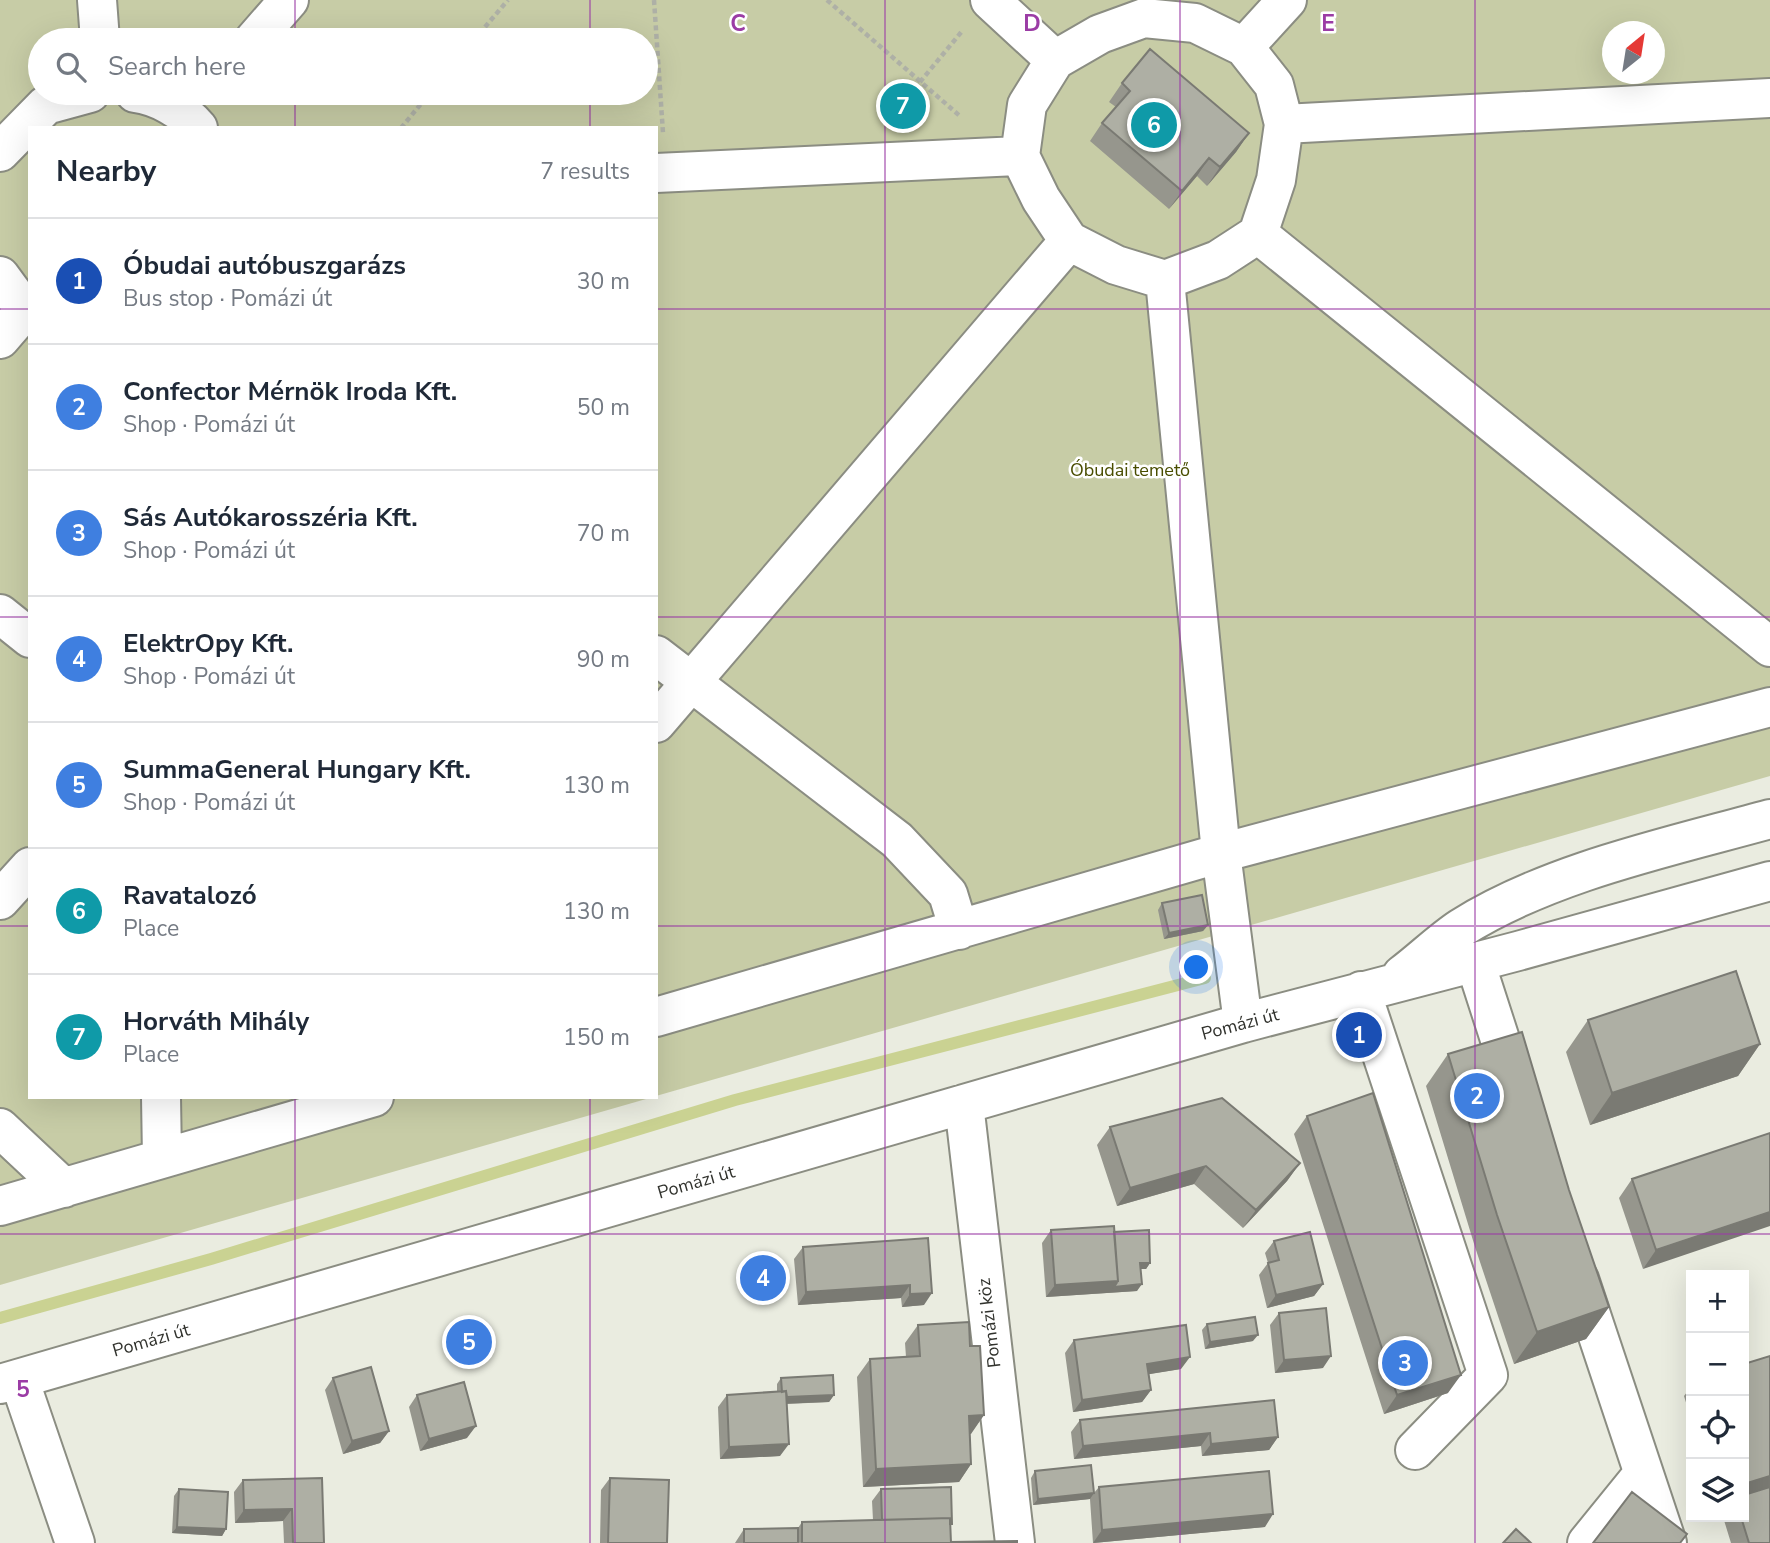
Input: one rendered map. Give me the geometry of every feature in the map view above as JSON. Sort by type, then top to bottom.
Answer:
[{"type":"street","points":[[97,0],[99,28]]},
{"type":"street","points":[[264,28],[289,0]]},
{"type":"street","points":[[1244,47],[1287,0]]},
{"type":"street","points":[[1143,9],[1195,23],[1244,47],[1274,85],[1284,124],[1276,180],[1258,234],[1218,260],[1165,280],[1116,265],[1069,241],[1041,199],[1020,156],[1027,105],[1055,60],[1143,9]]},
{"type":"street","points":[[981,10],[1055,60]]},
{"type":"street","points":[[1284,124],[1770,98]]},
{"type":"street","points":[[0,149],[47,105]]},
{"type":"street","points":[[179,105],[198,112]]},
{"type":"street","points":[[661,173],[1020,156]]},
{"type":"street","points":[[1258,234],[1770,647]]},
{"type":"street","points":[[658,721],[1069,241]]},
{"type":"street","points":[[0,276],[27,311],[0,339]]},
{"type":"street","points":[[1165,280],[1221,853],[1243,1023]]},
{"type":"street","points":[[0,614],[28,636]]},
{"type":"street","points":[[658,657],[897,839],[948,894],[959,930]]},
{"type":"street","points":[[658,1016],[1221,853],[1770,707]]},
{"type":"street","name":"Pomázi út","points":[[1377,987],[1460,929],[1507,902],[1563,880],[1770,819]]},
{"type":"street","points":[[0,900],[28,869]]},
{"type":"street","name":"Pomázi út","points":[[10,1381],[1243,1023],[1769,883]]},
{"type":"street","points":[[1475,962],[1526,1119]]},
{"type":"street","points":[[1377,987],[1488,1375],[1415,1450]]},
{"type":"street","points":[[160,1099],[162,1158]]},
{"type":"street","points":[[0,1206],[365,1099]]},
{"type":"street","name":"Pomázi köz","points":[[964,1104],[1015,1543]]},
{"type":"street","points":[[0,1128],[64,1188]]},
{"type":"street","points":[[1569,1250],[1667,1543]]},
{"type":"street","points":[[10,1381],[75,1543]]},
{"type":"street","points":[[1587,1543],[1643,1474]]},
{"type":"path","points":[[484,28],[508,0]]},
{"type":"path","points":[[654,0],[655,28]]},
{"type":"path","points":[[827,0],[965,121],[976,158]]},
{"type":"path","points":[[920,82],[981,10]]},
{"type":"path","points":[[658,99],[661,173]]},
{"type":"path","points":[[403,126],[420,105]]},
{"type":"green space","name":"Óbudai temető","points":[[0,0],[1770,0],[1770,776],[658,1095],[658,126],[28,126],[28,1099],[646,1099],[0,1285]]},
{"type":"building","points":[[1150,49],[1249,133],[1220,167],[1209,158],[1182,191],[1102,123],[1130,91],[1122,83]]},
{"type":"building","points":[[1202,895],[1208,925],[1169,933],[1162,903]]},
{"type":"building","points":[[1736,971],[1760,1044],[1612,1093],[1588,1020]]},
{"type":"building","points":[[1522,1032],[1569,1190],[1609,1307],[1537,1332],[1497,1215],[1448,1054]]},
{"type":"building","points":[[1373,1093],[1461,1375],[1397,1395],[1307,1116]]},
{"type":"building","points":[[1222,1098],[1300,1163],[1256,1210],[1206,1166],[1130,1188],[1110,1127]]},
{"type":"building","points":[[1770,1133],[1770,1212],[1656,1250],[1632,1179]]},
{"type":"building","points":[[1114,1226],[1118,1281],[1055,1285],[1051,1230]]},
{"type":"building","points":[[1149,1230],[1150,1263],[1140,1263],[1142,1284],[1114,1287],[1118,1281],[1114,1232]]},
{"type":"building","points":[[1310,1232],[1323,1284],[1276,1295],[1268,1263],[1279,1260],[1274,1241]]},
{"type":"building","points":[[928,1238],[932,1293],[910,1294],[910,1285],[806,1292],[803,1247]]},
{"type":"building","points":[[1326,1308],[1331,1356],[1284,1360],[1279,1313]]},
{"type":"building","points":[[1255,1317],[1258,1335],[1210,1342],[1207,1324]]},
{"type":"building","points":[[969,1322],[970,1346],[980,1346],[984,1415],[969,1416],[971,1464],[876,1469],[870,1359],[920,1356],[918,1325]]},
{"type":"building","points":[[1186,1325],[1190,1357],[1147,1364],[1151,1390],[1082,1400],[1074,1340]]},
{"type":"building","points":[[1770,1356],[1770,1476],[1749,1482],[1749,1396],[1749,1362]]},
{"type":"building","points":[[371,1367],[389,1431],[352,1441],[333,1378]]},
{"type":"building","points":[[833,1375],[834,1395],[787,1397],[786,1391],[782,1392],[781,1378]]},
{"type":"building","points":[[464,1382],[476,1426],[429,1439],[417,1395]]},
{"type":"building","points":[[786,1391],[789,1444],[729,1447],[727,1395]]},
{"type":"building","points":[[1274,1400],[1278,1437],[1211,1444],[1210,1433],[1083,1446],[1080,1420]]},
{"type":"building","points":[[1091,1465],[1094,1493],[1038,1499],[1035,1471]]},
{"type":"building","points":[[1269,1471],[1273,1514],[1102,1530],[1099,1487]]},
{"type":"building","points":[[322,1478],[324,1543],[293,1543],[292,1509],[244,1510],[243,1480]]},
{"type":"building","points":[[610,1478],[669,1480],[667,1543],[608,1543]]},
{"type":"building","points":[[951,1487],[952,1524],[950,1518],[882,1520],[881,1489]]},
{"type":"building","points":[[1770,1487],[1770,1543],[1749,1543],[1743,1522],[1749,1522],[1749,1493]]},
{"type":"building","points":[[179,1489],[228,1492],[226,1529],[177,1527]]},
{"type":"building","points":[[1632,1492],[1687,1534],[1680,1543],[1593,1543]]},
{"type":"building","points":[[950,1518],[951,1543],[802,1543],[802,1522]]},
{"type":"building","points":[[798,1528],[798,1543],[744,1543],[744,1529]]},
{"type":"building","points":[[1516,1529],[1531,1543],[1503,1543]]},
{"type":"building","points":[[951,1542],[1017,1543],[951,1543]]},
{"type":"waterway","points":[[0,1318],[211,1259],[735,1100],[1205,978]]},
{"type":"place","name":"Horváth Mihály","points":[[903,106]]},
{"type":"place","name":"Ravatalozó","points":[[1154,125]]},
{"type":"place","name":"Óbudai autóbuszgarázs","points":[[1359,1035]]},
{"type":"place","name":"Confector Mérnök Iroda Kft.","points":[[1477,1096]]},
{"type":"place","name":"ElektrOpy Kft.","points":[[763,1278]]},
{"type":"place","name":"SummaGeneral Hungary Kft.","points":[[469,1342]]},
{"type":"place","name":"Sás Autókarosszéria Kft.","points":[[1405,1363]]}]
